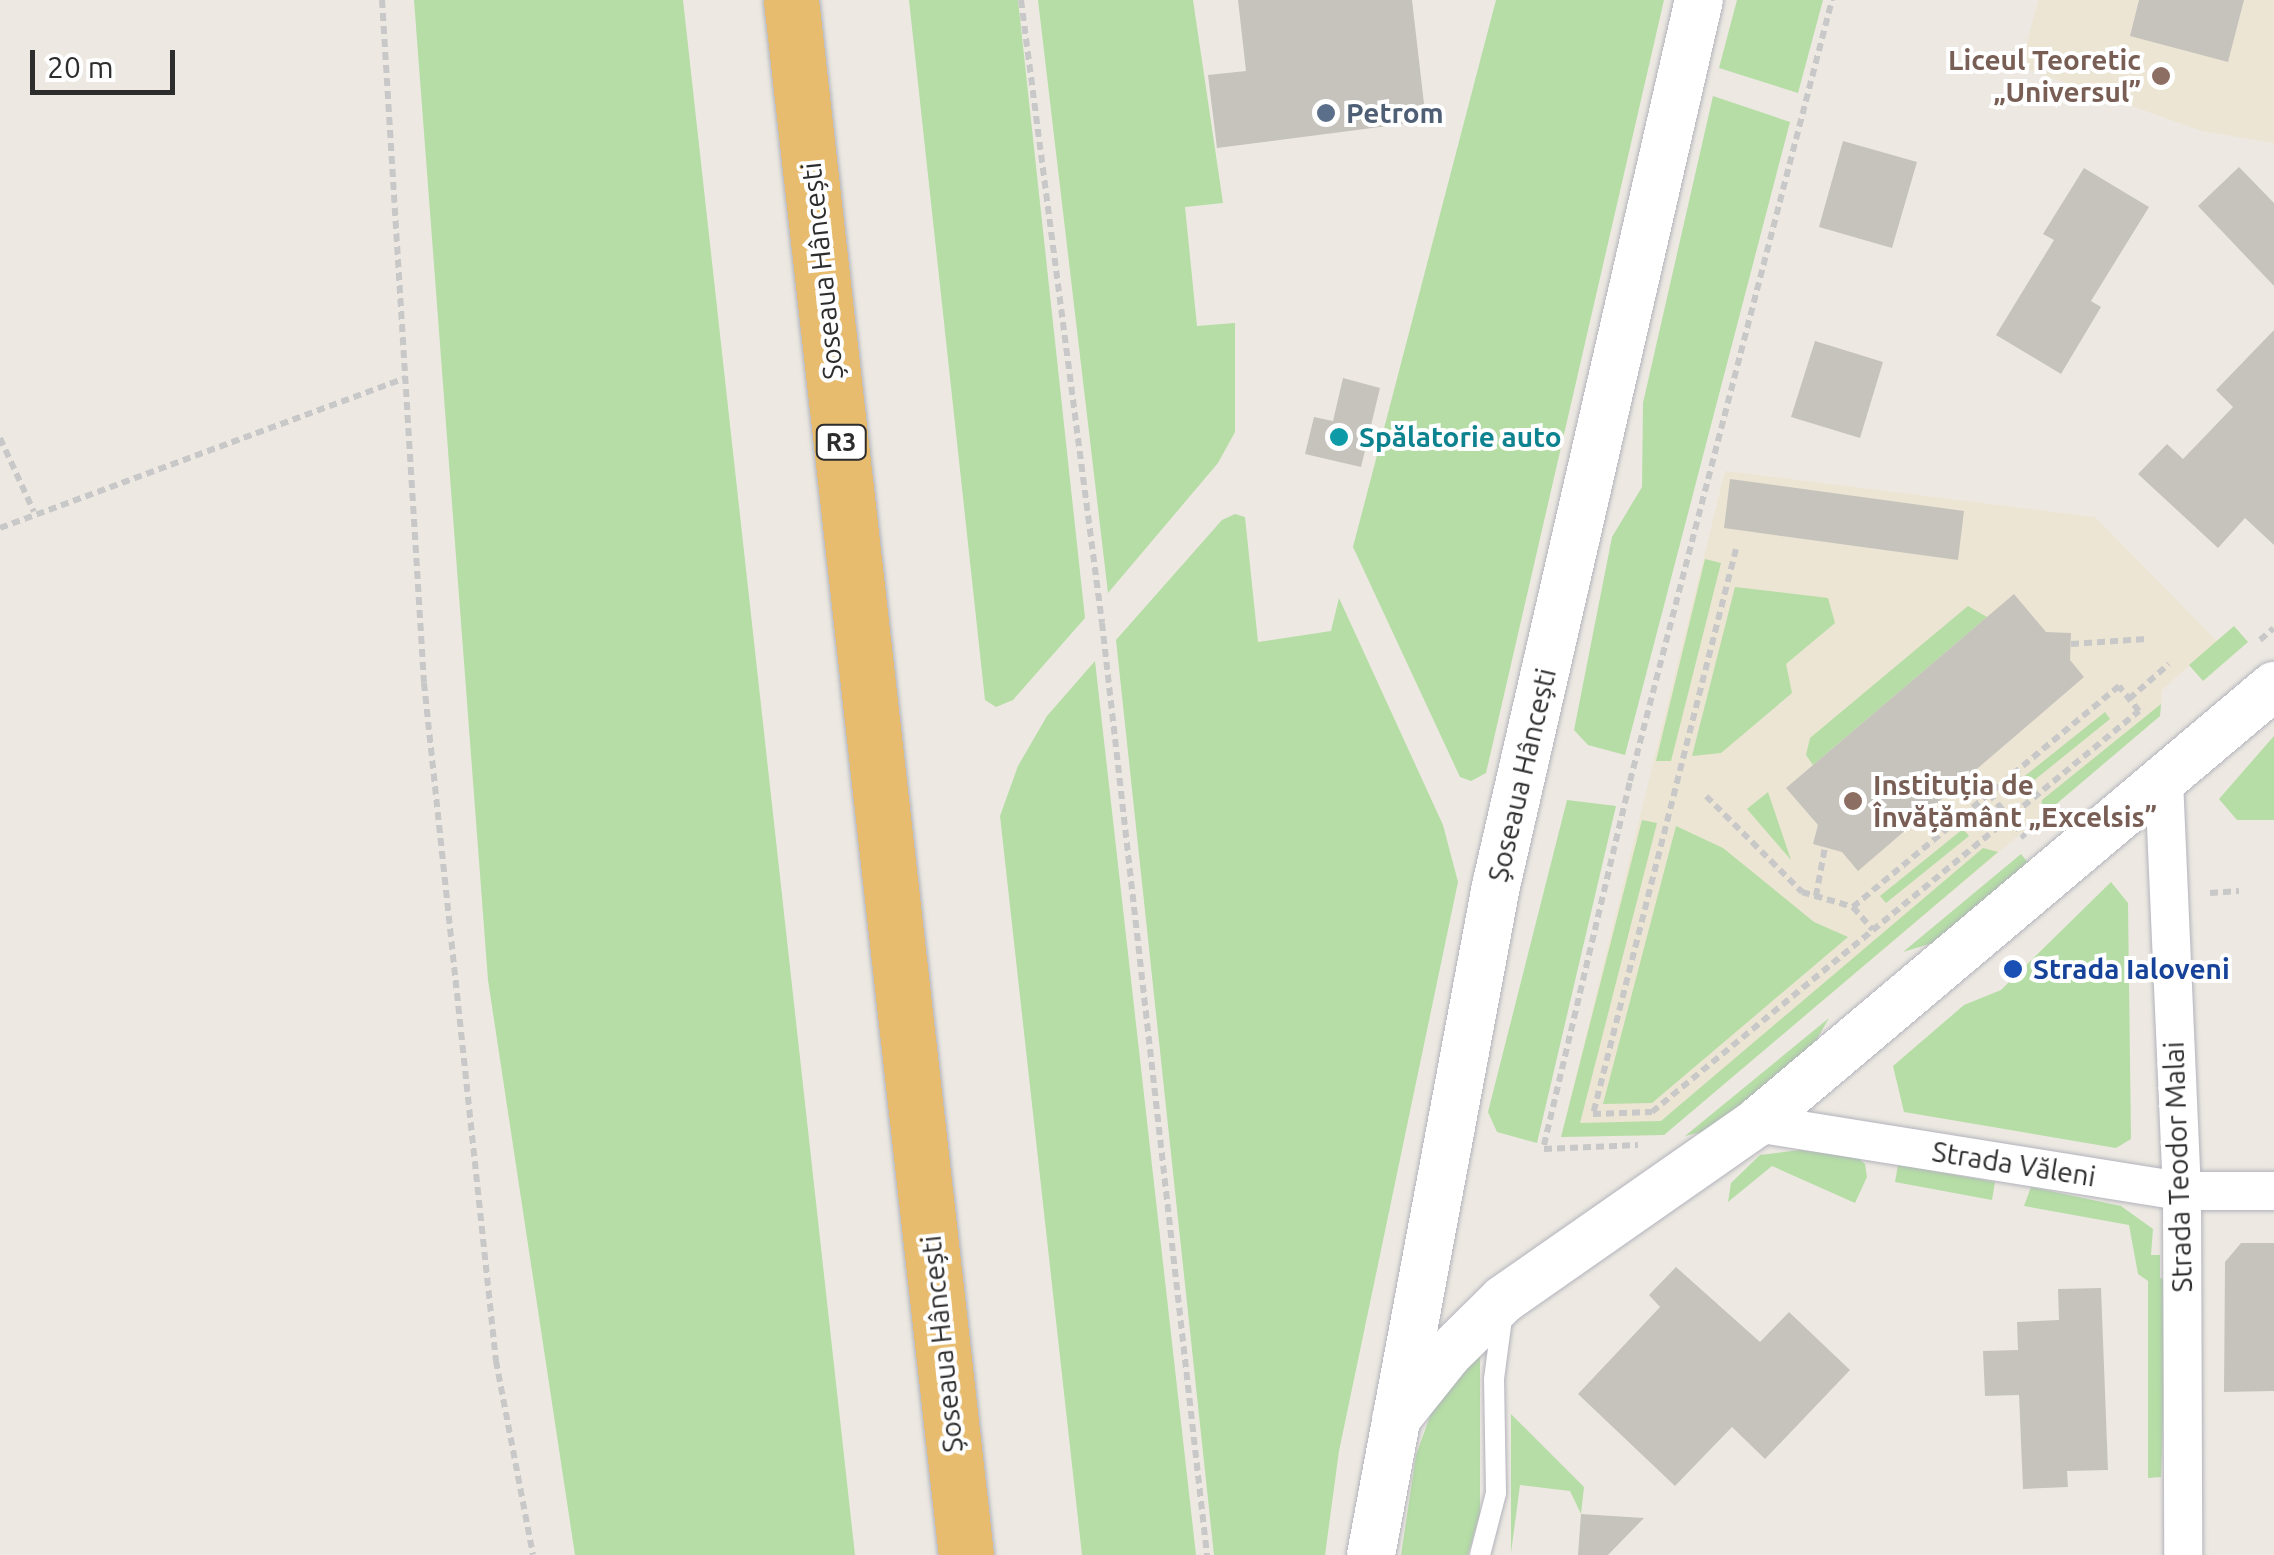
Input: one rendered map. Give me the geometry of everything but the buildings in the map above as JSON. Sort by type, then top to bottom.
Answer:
[{"type":"highway","name":"Șoseaua Hâncești","points":[[792,0],[966,1555]]},
{"type":"street","name":"Șoseaua Hâncești","points":[[1371,1555],[1391,1426],[1496,886],[1699,0]]},
{"type":"street","points":[[1391,1426],[1447,1355],[1504,1299],[1756,1123],[2274,686]]},
{"type":"street","name":"Strada Teodor Malai","points":[[2164,780],[2182,1190],[2183,1555]]},
{"type":"street","name":"Strada Văleni","points":[[1756,1123],[2182,1190],[2274,1191]]},
{"type":"lane","points":[[1480,1555],[1496,1493],[1494,1379],[1504,1299]]},
{"type":"path","points":[[382,0],[424,683],[494,1341],[533,1555]]},
{"type":"path","points":[[1022,0],[1102,623],[1207,1555]]},
{"type":"path","points":[[1544,1145],[1630,781],[1832,0]]},
{"type":"path","points":[[0,528],[34,512],[406,378]]},
{"type":"path","points":[[0,438],[34,512]]},
{"type":"path","points":[[1736,549],[1593,1114],[1652,1112],[2139,710],[2119,686],[1853,906]]},
{"type":"path","points":[[2071,644],[2146,639]]},
{"type":"path","points":[[2129,699],[2169,664]]},
{"type":"path","points":[[1973,773],[1989,794]]},
{"type":"path","points":[[1706,796],[1748,844],[1802,892],[1853,906],[1872,930]]},
{"type":"path","points":[[1816,896],[1825,847]]},
{"type":"shaded area","name":"Liceul Teoretic „Universul”","points":[[2038,0],[2274,0],[2274,143],[2202,131],[2021,67]]},
{"type":"shaded area","name":"Instituția de Învățământ „Excelsis”","points":[[1725,471],[2095,517],[2217,641],[2162,690],[2160,716],[1664,1135],[1561,1137]]},
{"type":"green space","points":[[414,0],[683,0],[855,1555],[575,1555],[488,980]]},
{"type":"green space","points":[[909,0],[1018,0],[1085,618],[1013,700],[996,707],[985,700]]},
{"type":"green space","points":[[1038,0],[1193,0],[1223,203],[1185,207],[1197,326],[1235,323],[1235,432],[1218,463],[1108,593]]},
{"type":"green space","points":[[1496,0],[1664,0],[1486,773],[1471,781],[1460,777],[1353,547]]},
{"type":"green space","points":[[1737,0],[1823,0],[1798,93],[1719,68]]},
{"type":"green space","points":[[1713,96],[1790,122],[1625,755],[1588,745],[1574,730],[1612,537],[1642,487],[1643,403]]},
{"type":"green space","points":[[1235,514],[1245,517],[1258,642],[1331,631],[1339,598],[1443,825],[1458,882],[1339,1451],[1325,1555],[1214,1555],[1116,640],[1222,520]]},
{"type":"green space","points":[[1705,559],[1721,563],[1671,761],[1656,761]]},
{"type":"green space","points":[[1735,587],[1828,598],[1835,623],[1786,664],[1792,693],[1721,753],[1692,756]]},
{"type":"green space","points":[[1968,606],[1987,617],[1813,765],[1806,755],[1810,738]]},
{"type":"green space","points":[[2234,626],[2248,642],[2203,681],[2189,665]]},
{"type":"green space","points":[[1095,661],[1196,1555],[1082,1555],[1000,816],[1018,766],[1047,716]]},
{"type":"green space","points":[[2161,704],[2160,716],[2041,817],[2042,800]]},
{"type":"green space","points":[[2105,712],[2110,719],[2027,786],[2021,779]]},
{"type":"green space","points":[[2274,736],[2274,820],[2237,820],[2219,799]]},
{"type":"green space","points":[[1768,792],[1791,860],[1747,809]]},
{"type":"green space","points":[[1567,800],[1616,806],[1537,1143],[1497,1132],[1488,1112]]},
{"type":"green space","points":[[1642,820],[1657,823],[1580,1123],[1661,1121],[1983,848],[1998,852],[1664,1135],[1561,1137]]},
{"type":"green space","points":[[1676,826],[1723,848],[1814,922],[1848,937],[1652,1103],[1603,1104]]},
{"type":"green space","points":[[1963,829],[1969,836],[1886,903],[1880,896]]},
{"type":"green space","points":[[2021,854],[2033,869],[1949,938],[1903,952]]},
{"type":"green space","points":[[2111,882],[2128,903],[2131,1139],[2116,1148],[1904,1112],[1893,1066],[1964,1005],[2001,990]]},
{"type":"green space","points":[[1829,1018],[1802,1065],[1723,1127],[1685,1136]]},
{"type":"green space","points":[[1800,1150],[1857,1157],[1865,1164],[1867,1177],[1855,1203],[1772,1166],[1728,1202],[1731,1183],[1760,1155]]},
{"type":"green space","points":[[1898,1165],[1995,1182],[1992,1200],[1895,1182]]},
{"type":"green space","points":[[2031,1187],[2121,1206],[2153,1229],[2151,1255],[2160,1255],[2160,1278],[2168,1280],[2161,1477],[2148,1478],[2148,1281],[2138,1274],[2129,1225],[2024,1206]]},
{"type":"green space","points":[[1480,1344],[1480,1513],[1468,1555],[1401,1555],[1416,1455],[1437,1397]]},
{"type":"green space","points":[[1511,1414],[1584,1487],[1581,1514],[1570,1491],[1520,1485],[1511,1553]]},
{"type":"place","name":"Liceul Teoretic „Universul”","points":[[2161,76]]},
{"type":"place","name":"Petrom","points":[[1326,113]]},
{"type":"place","name":"Spălatorie auto","points":[[1339,437]]},
{"type":"place","name":"Instituția de Învățământ „Excelsis”","points":[[1853,801]]},
{"type":"place","name":"Strada Ialoveni","points":[[2013,969]]}]
